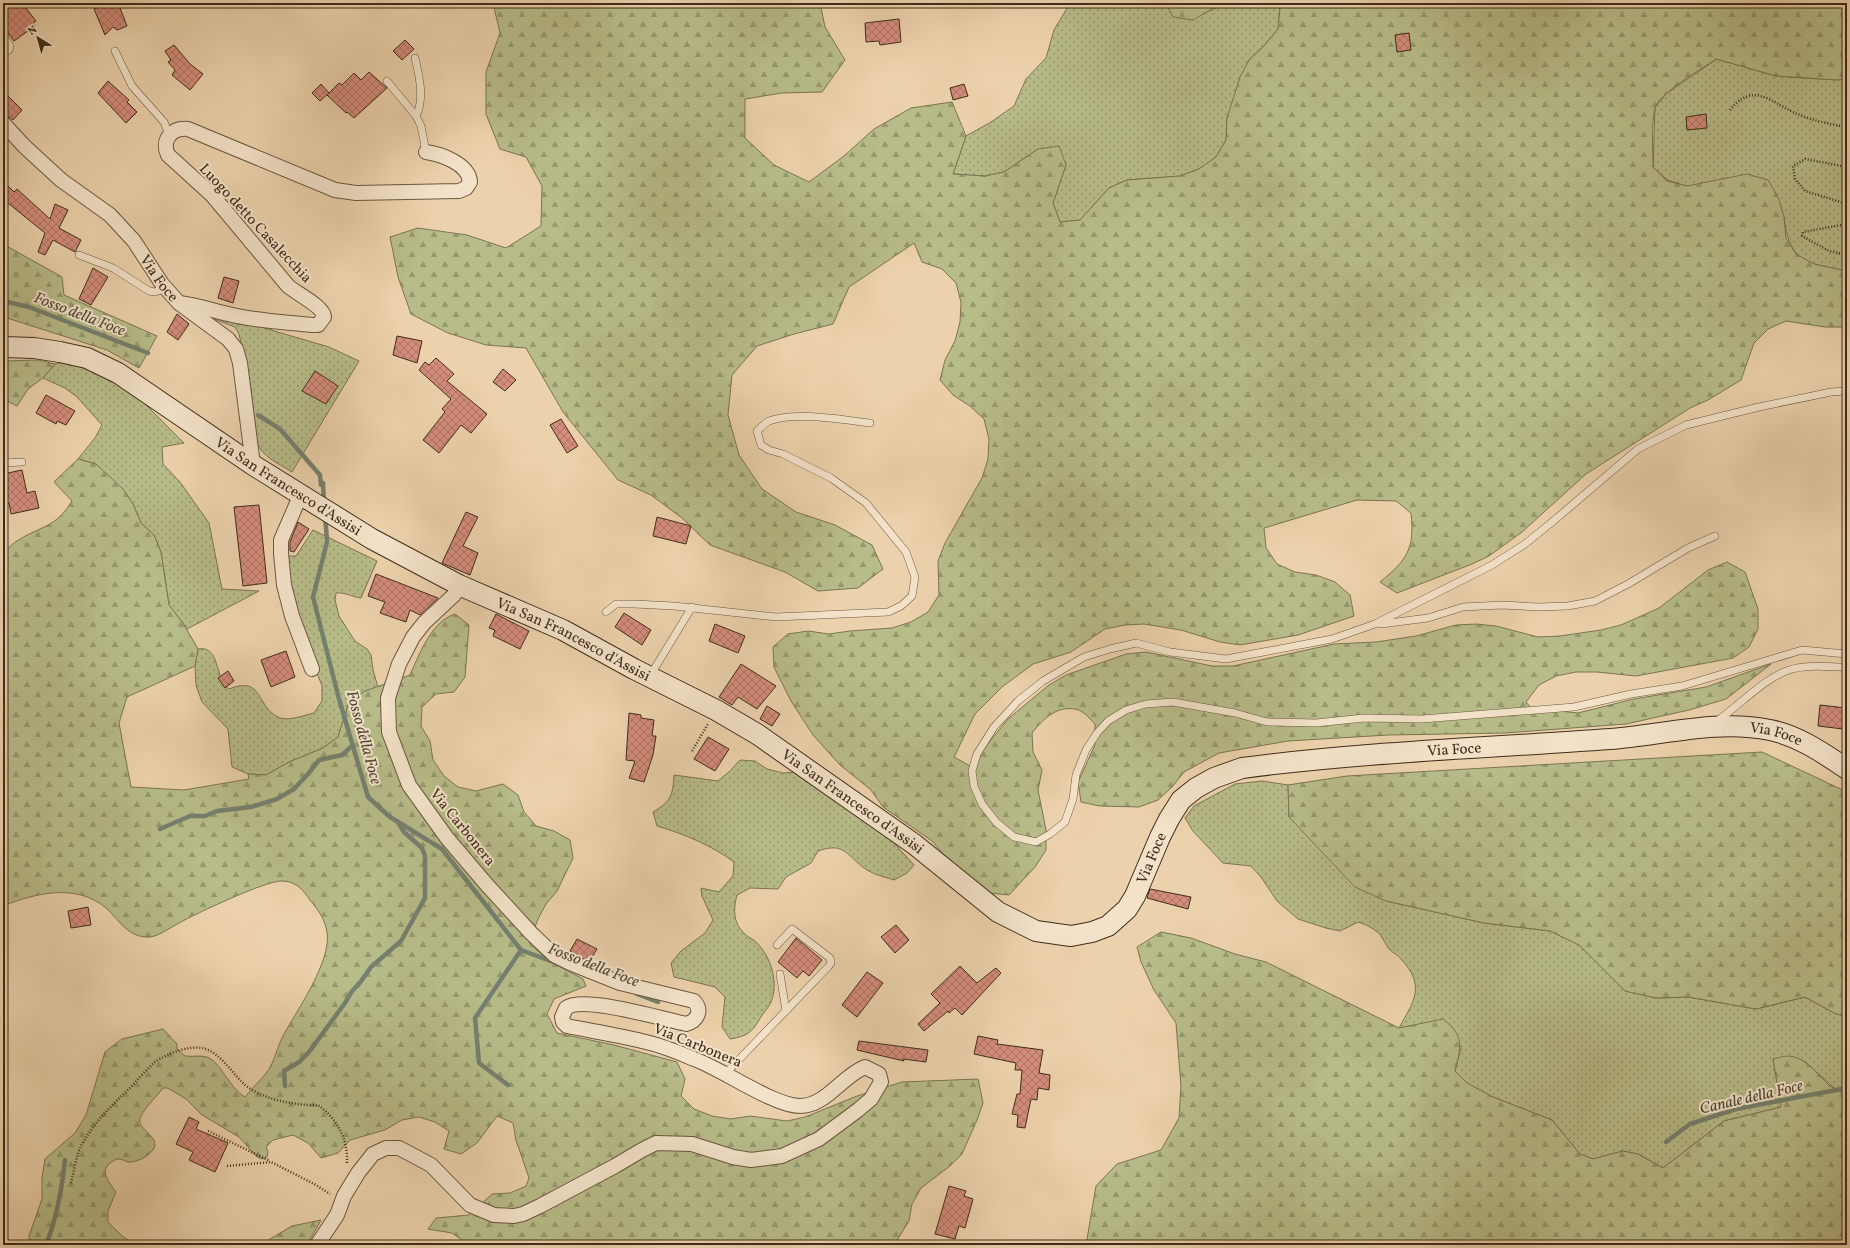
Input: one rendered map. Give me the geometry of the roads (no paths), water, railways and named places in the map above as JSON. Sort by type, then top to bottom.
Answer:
[{"type":"main road","name":"Via San Francesco d'Assisi","points":[[3,347],[34,348],[87,358],[118,373],[253,465],[372,539],[459,584],[556,627],[634,669],[711,707],[757,734],[914,844],[998,912],[1016,923],[1036,931],[1071,936],[1092,932],[1108,926],[1127,909]]},
{"type":"main road","name":"Via Foce","points":[[1127,909],[1136,896],[1169,819],[1181,800],[1196,788],[1214,778],[1242,768],[1446,750],[1612,739],[1709,727],[1743,726],[1771,730],[1803,741],[1847,769]]},
{"type":"street","name":"Via Foce","points":[[3,123],[24,146],[61,180],[110,215],[134,241],[165,288],[179,303],[228,339],[236,349],[240,363],[253,465]]},
{"type":"street","name":"Luogo detto Casalecchia","points":[[179,303],[194,304],[228,314],[254,319],[312,325],[318,325],[324,317],[320,308],[298,295],[288,286],[212,195],[168,155],[165,145],[169,135],[178,129],[188,129],[335,190],[349,192],[459,192],[466,188],[470,182],[470,176],[465,169],[438,153],[426,152]]},
{"type":"street","points":[[301,494],[281,540],[281,554],[284,585],[292,616],[312,670]]},
{"type":"street","name":"Via Carbonera","points":[[317,1245],[338,1215],[344,1196],[365,1163],[373,1154],[386,1148],[399,1148],[431,1165],[470,1205],[494,1215],[506,1216],[523,1214],[656,1143],[692,1144],[733,1157],[751,1160],[782,1156],[819,1139],[858,1110],[871,1099],[881,1082],[879,1074],[864,1067],[856,1071],[824,1096],[811,1104],[800,1106],[784,1103],[695,1059],[642,1041],[568,1026],[563,1022],[562,1017],[566,1008],[577,1003],[606,1006],[686,1024],[696,1019],[699,1007],[691,1000],[620,983],[554,955],[531,933],[487,885],[438,826],[409,785],[389,732],[388,698],[399,664],[413,637],[424,623],[454,595],[459,584]]},
{"type":"lane","points":[[3,35],[10,46],[9,50],[3,52]]},
{"type":"lane","points":[[115,50],[132,86],[164,122],[169,135]]},
{"type":"lane","points":[[415,58],[419,74],[421,108],[416,116]]},
{"type":"lane","points":[[387,81],[416,116],[421,126],[426,152]]},
{"type":"lane","points":[[79,255],[113,268],[149,291],[155,292],[165,288]]},
{"type":"lane","points":[[1847,391],[1831,392],[1758,407],[1686,425],[1638,449],[1525,544],[1492,565],[1375,624],[1332,639],[1226,659],[1170,652],[1136,643],[1084,657],[1044,681],[1018,701],[994,727],[977,754],[972,771],[974,786],[982,804],[996,822],[1014,837],[1036,842],[1050,834],[1065,822],[1073,799],[1076,775],[1086,750],[1097,733],[1108,721],[1126,710],[1146,704],[1173,702],[1235,713],[1266,722],[1316,723],[1364,718],[1422,719],[1574,706],[1631,694],[1682,686],[1802,650],[1847,654]]},
{"type":"lane","points":[[606,612],[616,604],[634,604],[692,608],[776,617],[888,612],[901,606],[912,596],[915,577],[906,552],[866,503],[831,478],[783,454],[760,445],[757,430],[768,421],[782,418],[811,417],[870,423]]},
{"type":"lane","points":[[3,463],[22,462]]},
{"type":"lane","points":[[1375,624],[1428,618],[1463,607],[1502,605],[1538,607],[1568,606],[1595,601],[1628,584],[1688,548],[1715,536]]},
{"type":"lane","points":[[650,676],[692,608]]},
{"type":"lane","points":[[1709,727],[1736,708],[1755,690],[1775,676],[1790,669],[1821,667],[1847,668]]},
{"type":"lane","points":[[726,1073],[828,968],[830,958],[792,929],[777,945]]},
{"type":"lane","points":[[780,974],[786,1011]]},
{"type":"waterway","name":"Fosso della Foce","points":[[3,301],[29,307],[148,353]]},
{"type":"waterway","name":"Fosso della Foce","points":[[258,415],[280,429],[320,475],[321,485]]},
{"type":"waterway","name":"Fosso della Foce","points":[[323,483],[324,503]]},
{"type":"waterway","name":"Fosso della Foce","points":[[325,517],[327,539]]},
{"type":"waterway","name":"Fosso della Foce","points":[[327,542],[313,597],[339,699],[368,797],[390,817],[442,849],[521,950],[556,963]]},
{"type":"waterway","points":[[160,829],[190,816],[205,816],[217,811],[251,807],[277,799],[294,789],[319,760],[342,755],[353,745]]},
{"type":"waterway","points":[[285,1086],[284,1071],[299,1062],[309,1052],[352,991],[371,967],[401,941],[425,898],[425,856],[422,848],[404,832],[397,821]]},
{"type":"waterway","name":"Fosso della Foce","points":[[508,1085],[479,1063],[475,1018],[521,950]]},
{"type":"waterway","name":"Fosso della Foce","points":[[637,994],[658,1002]]},
{"type":"waterway","name":"Canale della Foce","points":[[1666,1142],[1690,1124],[1736,1109],[1847,1088]]},
{"type":"waterway","points":[[46,1245],[58,1203],[65,1160]]}]
